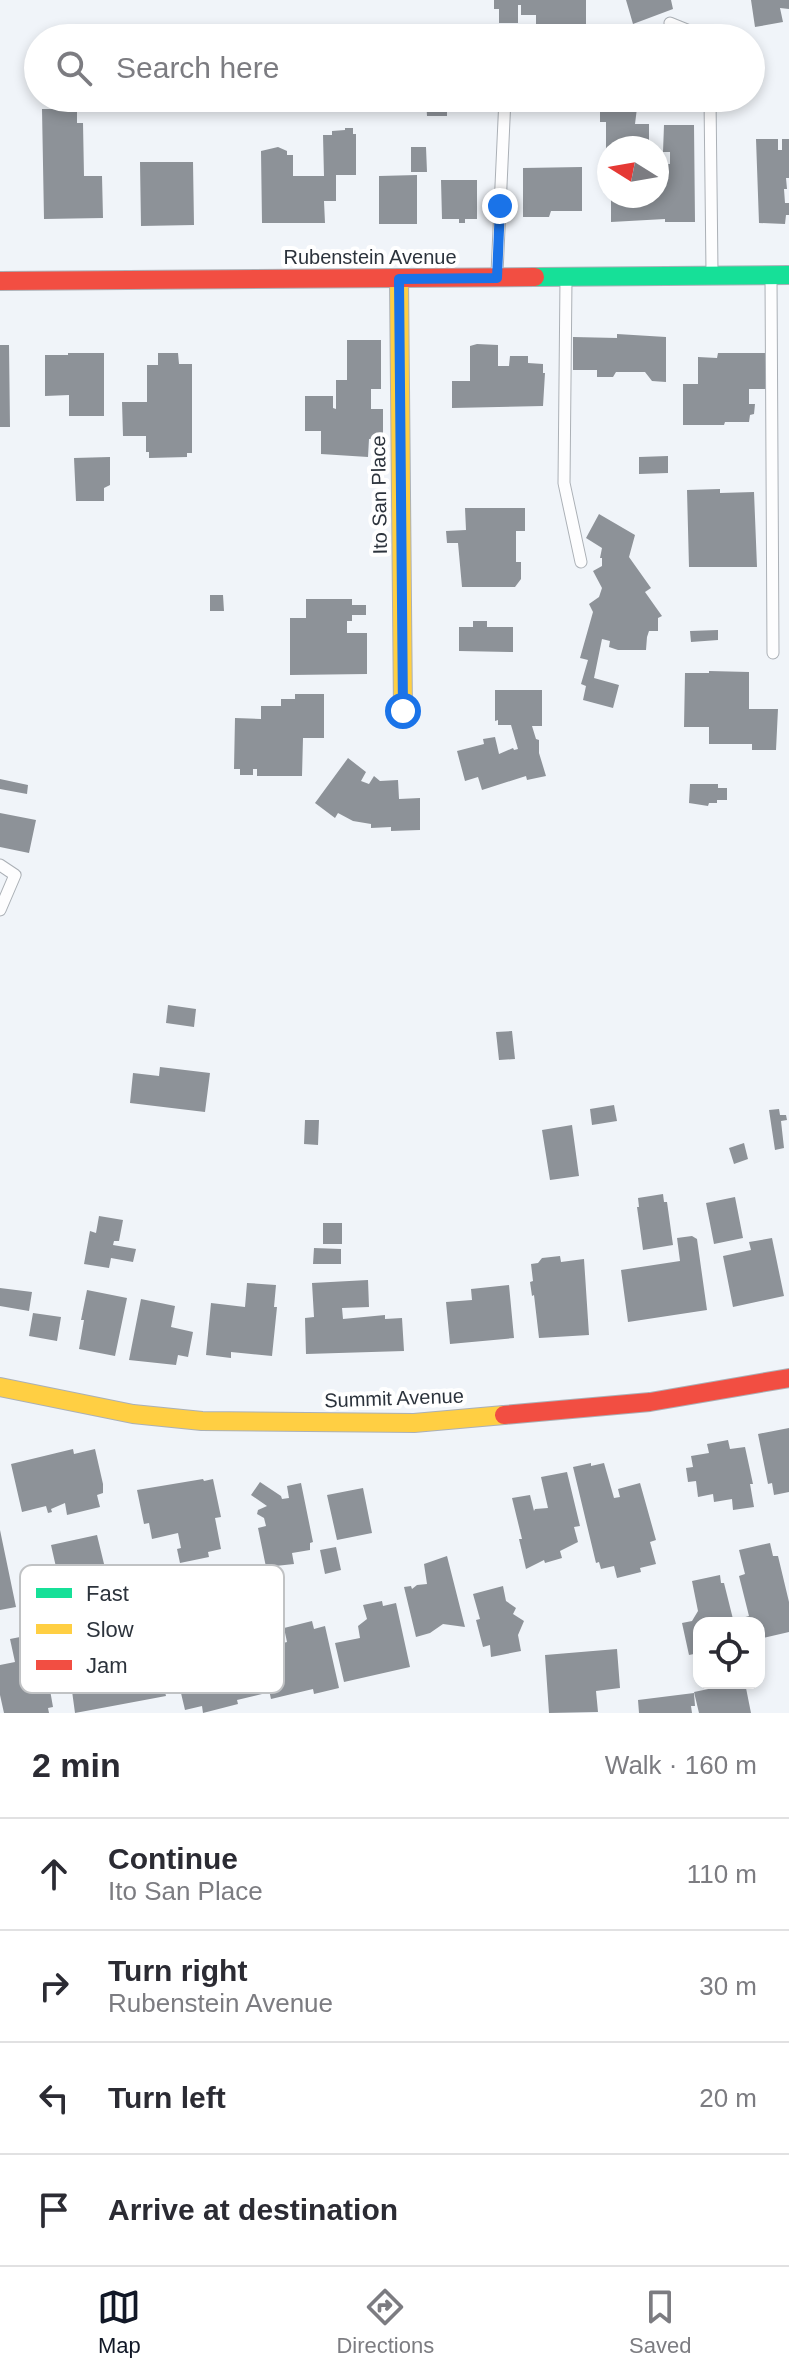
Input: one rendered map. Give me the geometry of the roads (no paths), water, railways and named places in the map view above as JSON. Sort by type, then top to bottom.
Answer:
[{"type":"street","name":"Rubenstein Avenue","points":[[0,281],[780,276]]},
{"type":"street","name":"Ito San Place","points":[[399,279],[403,711]]},
{"type":"street","name":"Summit Avenue","points":[[0,1387],[133,1414],[202,1421],[414,1423],[650,1402],[789,1378]]},
{"type":"lane","points":[[497,278],[504,112]]},
{"type":"lane","points":[[710,112],[712,276]]},
{"type":"lane","points":[[773,653],[780,276]]},
{"type":"lane","points":[[566,279],[564,483],[581,562]]},
{"type":"lane","points":[[0,865],[15,875],[0,910]]}]
